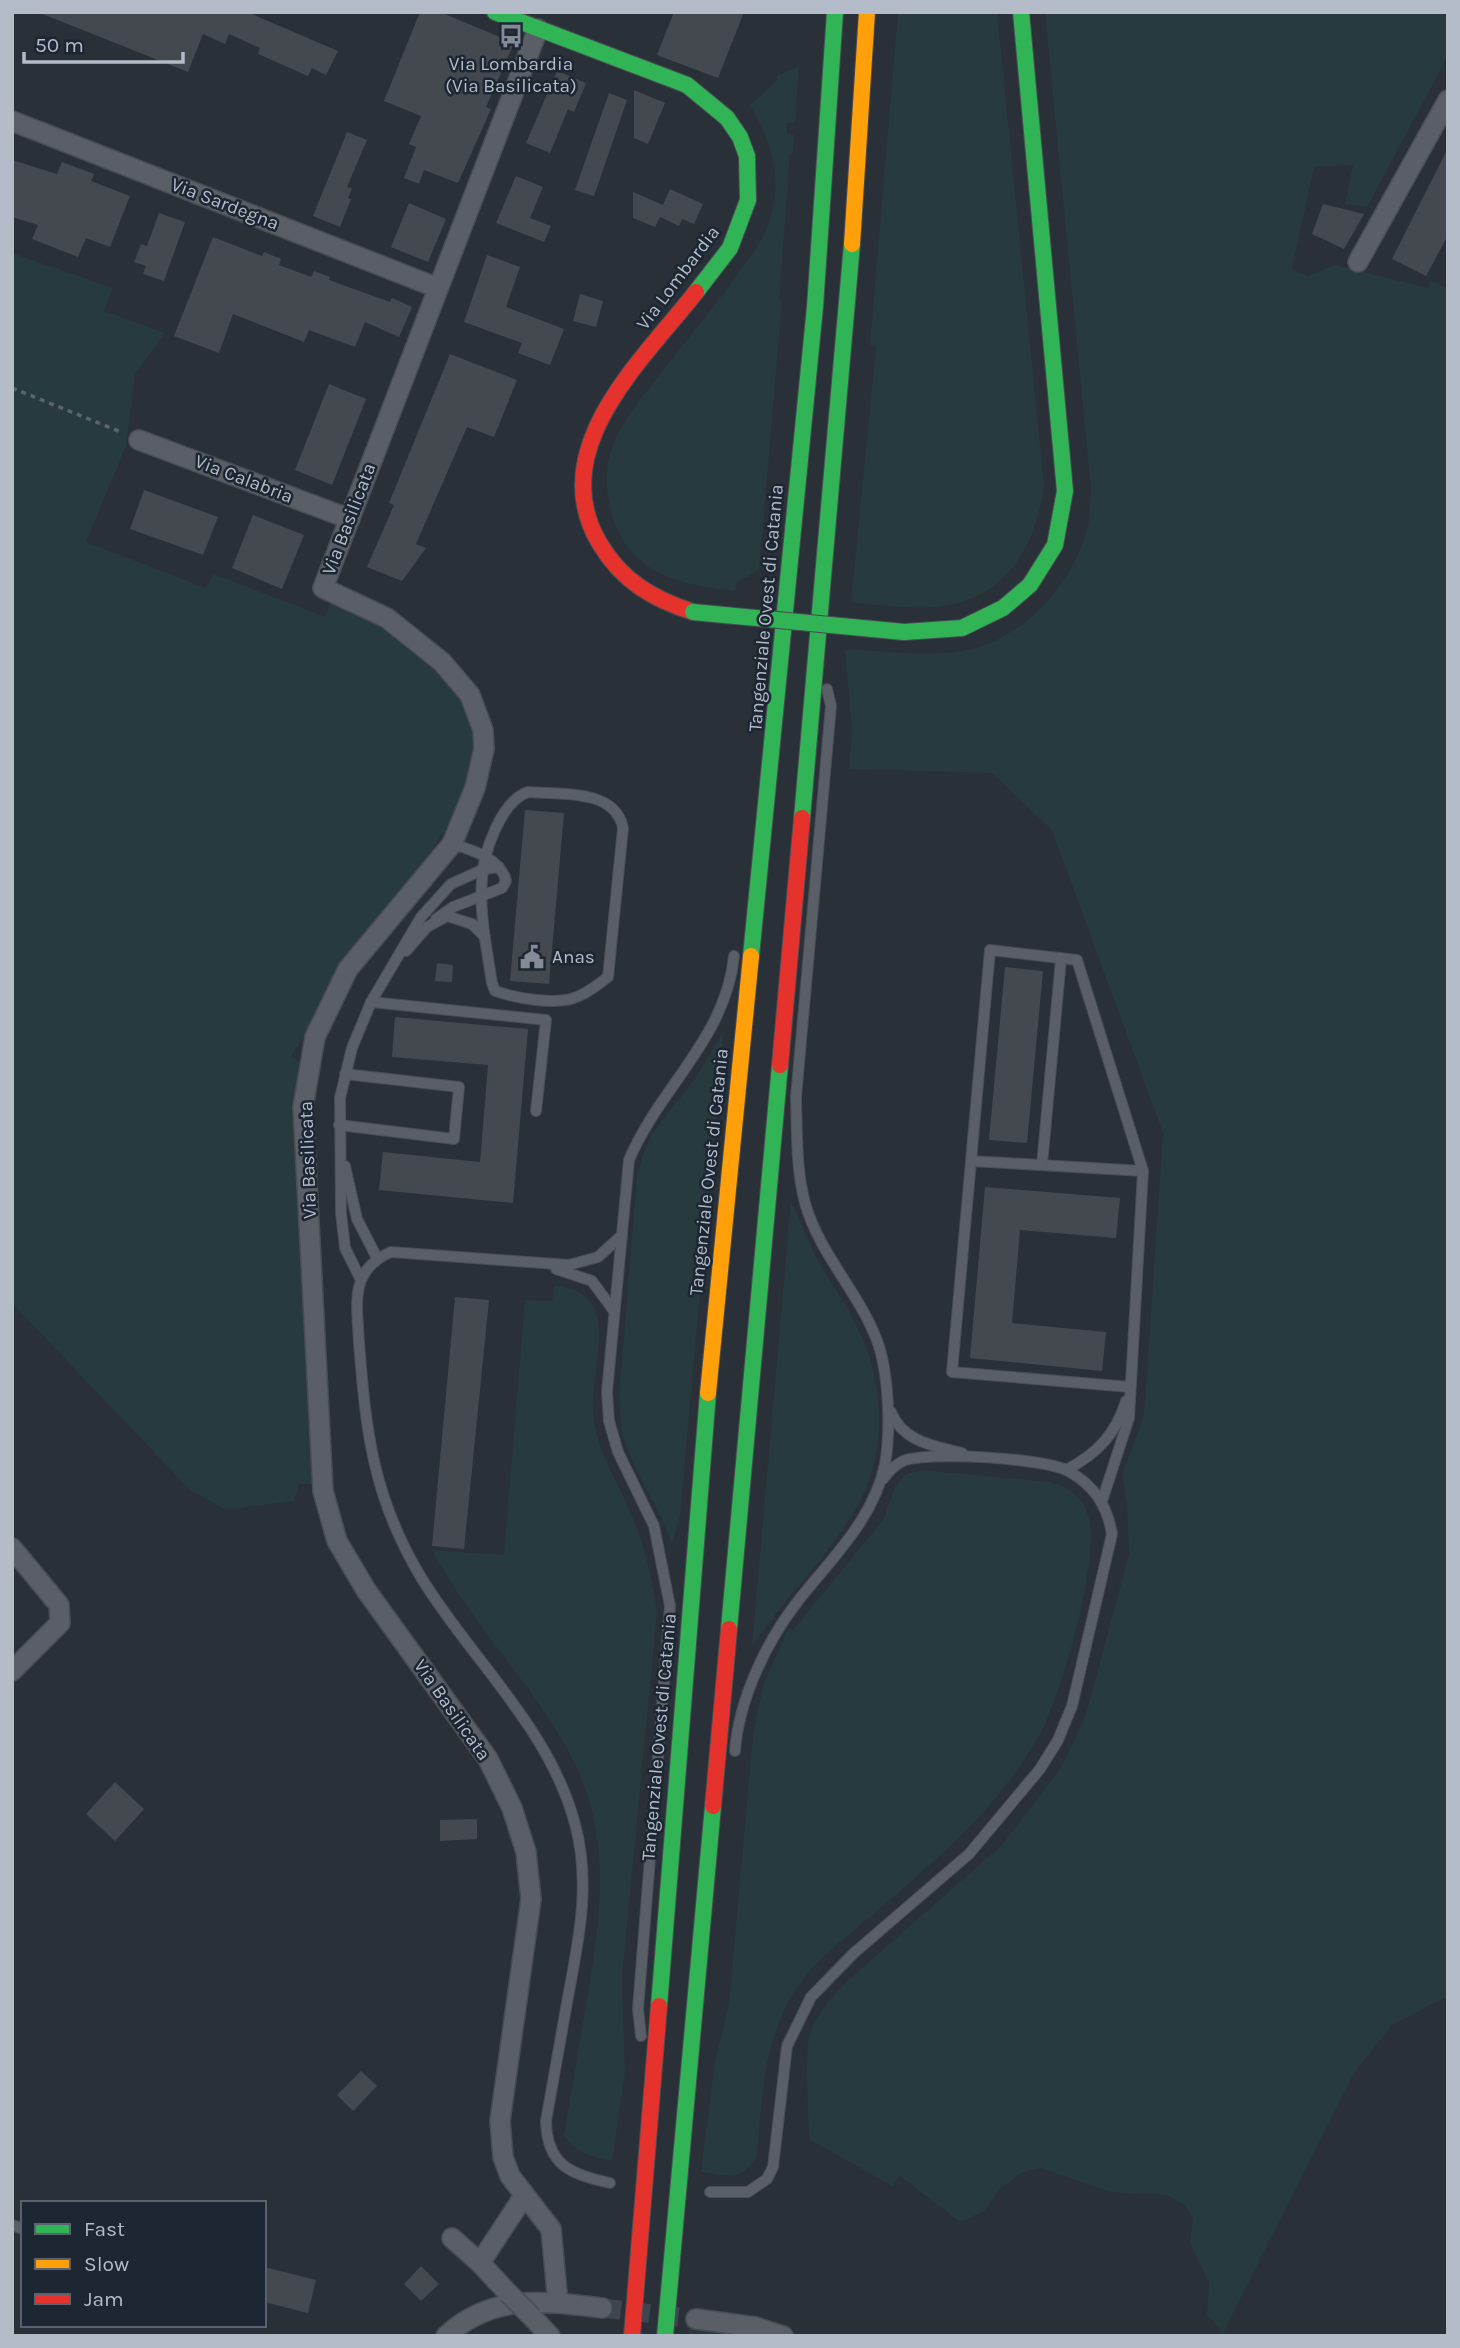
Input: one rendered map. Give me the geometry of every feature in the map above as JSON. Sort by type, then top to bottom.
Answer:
[{"type":"main road","name":"Via Lombardia","points":[[495,12],[687,85],[724,112],[746,148],[752,174],[745,220],[730,248],[613,398],[589,443],[584,466],[586,508],[593,533],[605,554],[636,588],[657,601],[693,612],[904,632],[962,628],[1003,608],[1030,585],[1055,545],[1058,531],[1065,491],[1021,12]]},
{"type":"main road","name":"Tangenziale Ovest di Catania","points":[[632,2336],[709,1385],[815,307],[835,12]]},
{"type":"main road","points":[[665,2336],[848,310],[867,12]]},
{"type":"street","name":"Via Basilicata","points":[[538,29],[323,588],[387,618],[418,640],[470,695],[478,713],[484,749],[475,788],[452,844],[348,969],[316,1037],[303,1107],[323,1491],[337,1541],[366,1590],[488,1759],[512,1808],[526,1852],[531,1899],[500,2121],[503,2157],[510,2176],[551,2229],[558,2303]]},
{"type":"street","points":[[1358,262],[1448,100]]},
{"type":"street","name":"Via Sardegna","points":[[12,121],[438,288]]},
{"type":"street","name":"Via Calabria","points":[[139,440],[350,519]]},
{"type":"street","points":[[12,1548],[59,1605],[60,1623],[12,1671]]},
{"type":"street","points":[[480,2263],[524,2196]]},
{"type":"street","points":[[452,2238],[480,2263],[550,2336]]},
{"type":"street","points":[[446,2336],[459,2324],[488,2308],[516,2303],[558,2303],[602,2308]]},
{"type":"street","points":[[696,2319],[755,2327],[783,2336]]},
{"type":"lane","points":[[764,691],[783,651]]},
{"type":"lane","points":[[818,651],[831,706],[796,1097],[797,1157],[805,1202],[823,1250],[877,1340],[889,1425],[879,1485]]},
{"type":"lane","points":[[528,792],[601,799],[621,816],[623,828],[608,977],[586,993],[559,1000],[495,991],[485,937],[485,863],[500,817],[520,795],[528,792]]},
{"type":"lane","points":[[395,964],[436,919],[453,907],[502,888],[506,881],[504,871],[485,863],[475,850],[452,844]]},
{"type":"lane","points":[[361,1280],[345,1248],[339,1125],[345,1074],[356,1035],[371,1002],[413,930],[440,894],[485,863]]},
{"type":"lane","points":[[436,919],[458,917],[472,924],[485,937]]},
{"type":"lane","points":[[650,2111],[638,2009],[670,1606],[654,1526],[618,1452],[609,1421],[607,1392],[629,1160],[639,1136],[685,1073],[722,1005],[733,966],[735,939]]},
{"type":"lane","points":[[1102,1501],[1128,1427],[1143,1171],[1077,960],[990,950],[952,1372],[1130,1387]]},
{"type":"lane","points":[[1042,1165],[1061,959]]},
{"type":"lane","points":[[371,1002],[546,1020],[536,1111]]},
{"type":"lane","points":[[339,1125],[454,1139],[459,1087],[345,1074]]},
{"type":"lane","points":[[341,1152],[357,1219],[377,1258]]},
{"type":"lane","points":[[971,1161],[1143,1171]]},
{"type":"lane","points":[[610,2183],[573,2173],[562,2166],[546,2137],[546,2121],[583,1905],[582,1853],[575,1824],[551,1763],[423,1580],[394,1527],[382,1495],[366,1429],[356,1294],[361,1280],[377,1258],[391,1252],[538,1265],[569,1265],[598,1257],[622,1234]]},
{"type":"lane","points":[[538,1265],[579,1274],[592,1281],[614,1312]]},
{"type":"lane","points":[[1066,1470],[1086,1460],[1114,1431],[1130,1387]]},
{"type":"lane","points":[[886,1401],[904,1433],[918,1441],[983,1458]]},
{"type":"lane","points":[[710,2192],[748,2192],[767,2179],[774,2167],[787,2046],[811,1997],[854,1953],[986,1837],[1040,1769],[1058,1740],[1072,1706],[1084,1663],[1110,1552],[1112,1534],[1102,1501],[1094,1489],[1066,1470],[1046,1464],[937,1457],[902,1461],[889,1471],[860,1523],[776,1631],[746,1704],[734,1757]]},
{"type":"lane","points":[[685,2125],[705,2031]]},
{"type":"path","points":[[12,388],[139,440]]},
{"type":"green space","points":[[898,12],[997,12],[1044,485],[1034,529],[1025,549],[999,582],[982,594],[961,602],[926,608],[851,603],[876,347],[870,345]]},
{"type":"green space","points":[[1045,12],[1448,12],[1448,56],[1367,207],[1345,204],[1353,165],[1314,167],[1292,269],[1308,276],[1335,265],[1428,288],[1431,281],[1448,289],[1448,1996],[1392,2025],[1354,2073],[1223,2333],[1207,2315],[1209,2283],[1190,2243],[1193,2219],[1185,2205],[1166,2195],[1110,2192],[1041,2168],[1023,2172],[1001,2188],[984,2211],[960,2222],[900,2176],[892,2186],[809,2139],[808,2043],[814,2024],[831,1998],[853,1976],[1002,1845],[1060,1769],[1087,1711],[1129,1554],[1127,1504],[1122,1474],[1143,1419],[1163,1133],[1052,830],[992,773],[849,769],[852,731],[845,649],[948,653],[984,645],[1005,635],[1025,622],[1058,588],[1071,568],[1088,526],[1091,488]]},
{"type":"green space","points":[[799,66],[795,123],[787,123],[787,134],[794,135],[793,153],[790,154],[779,300],[782,301],[759,570],[737,582],[735,591],[697,585],[680,581],[648,566],[634,555],[623,540],[614,522],[610,505],[607,488],[608,462],[619,432],[632,411],[727,289],[763,237],[774,201],[774,170],[766,138],[750,105],[776,82],[777,76]]},
{"type":"green space","points":[[12,253],[113,288],[104,311],[165,333],[135,374],[126,446],[86,542],[206,588],[214,574],[325,617],[332,599],[393,634],[436,667],[454,685],[467,704],[473,723],[471,763],[448,826],[291,1056],[300,1063],[293,1114],[314,1484],[299,1484],[294,1501],[226,1510],[190,1490],[12,1303]]},
{"type":"green space","points":[[723,1032],[680,1516],[672,1544],[631,1458],[621,1420],[619,1396],[637,1178],[652,1134],[695,1079]]},
{"type":"green space","points":[[791,1201],[816,1256],[851,1315],[869,1355],[878,1400],[878,1446],[865,1490],[844,1529],[752,1646]]},
{"type":"green space","points":[[554,1286],[582,1294],[591,1303],[598,1318],[599,1343],[593,1398],[597,1436],[639,1534],[650,1572],[657,1612],[622,1977],[625,2073],[612,2161],[585,2153],[574,2147],[564,2136],[593,1964],[600,1896],[600,1863],[588,1798],[576,1766],[558,1733],[461,1598],[432,1550],[504,1555],[525,1300],[552,1301]]},
{"type":"green space","points":[[921,1470],[1050,1482],[1063,1486],[1078,1498],[1088,1515],[1091,1534],[1085,1592],[1068,1659],[1049,1716],[1040,1734],[998,1795],[947,1849],[828,1953],[796,1989],[785,2009],[770,2049],[757,2156],[739,2174],[701,2172],[715,2062],[729,2004],[753,1736],[763,1685],[788,1629],[793,1630],[883,1520],[895,1487],[904,1475]]},
{"type":"green space","points":[[689,2327],[737,2336],[688,2336]]},
{"type":"building","points":[[247,12],[338,51],[326,75],[312,68],[308,76],[258,54],[260,48],[229,34],[225,44],[203,34],[188,72],[40,13]]},
{"type":"building","points":[[420,12],[440,12],[514,43],[486,107],[491,109],[458,183],[424,170],[419,184],[404,178],[416,147],[409,144],[421,116],[384,101]]},
{"type":"building","points":[[674,12],[744,12],[718,78],[657,55]]},
{"type":"building","points":[[557,71],[586,83],[574,112],[568,109],[550,153],[526,143]]},
{"type":"building","points":[[634,90],[665,103],[648,144],[634,138]]},
{"type":"building","points":[[609,93],[627,100],[594,196],[575,190]]},
{"type":"building","points":[[347,132],[367,140],[347,187],[352,188],[348,198],[351,199],[340,227],[313,216]]},
{"type":"building","points":[[1448,148],[1448,235],[1426,276],[1392,259]]},
{"type":"building","points":[[12,160],[57,174],[62,162],[94,174],[91,181],[130,196],[110,247],[86,238],[78,257],[32,239],[38,225],[12,217]]},
{"type":"building","points":[[516,176],[543,187],[530,218],[551,226],[544,242],[496,223]]},
{"type":"building","points":[[670,189],[703,204],[694,224],[682,219],[679,226],[660,217],[655,227],[633,218],[633,192],[663,205]]},
{"type":"building","points":[[409,203],[446,219],[428,262],[391,247]]},
{"type":"building","points":[[1323,204],[1364,214],[1344,249],[1312,234]]},
{"type":"building","points":[[159,213],[185,222],[164,281],[143,274],[146,266],[134,262],[141,244],[147,246]]},
{"type":"building","points":[[213,237],[262,256],[264,252],[281,259],[279,265],[311,277],[314,271],[330,277],[329,280],[390,302],[392,298],[412,307],[399,337],[365,322],[355,347],[309,330],[304,342],[233,314],[219,353],[174,336]]},
{"type":"building","points":[[487,255],[520,267],[506,307],[564,329],[550,365],[518,353],[522,343],[464,322]]},
{"type":"building","points":[[580,294],[603,301],[596,327],[573,321]]},
{"type":"building","points":[[450,354],[517,380],[494,437],[467,427],[416,544],[426,548],[402,581],[367,567],[394,505],[389,503]]},
{"type":"building","points":[[329,384],[366,399],[332,485],[295,470]]},
{"type":"building","points":[[144,490],[218,517],[203,555],[130,529]]},
{"type":"building","points":[[253,515],[304,535],[282,589],[232,568]]},
{"type":"building","points":[[525,810],[564,813],[549,984],[510,981]]},
{"type":"building","points":[[437,963],[453,965],[452,982],[435,981]]},
{"type":"building","points":[[1005,967],[1043,971],[1027,1143],[989,1140]]},
{"type":"building","points":[[395,1017],[528,1029],[513,1203],[379,1190],[383,1152],[480,1162],[488,1065],[392,1057]]},
{"type":"building","points":[[985,1187],[1120,1198],[1116,1238],[1020,1230],[1012,1323],[1106,1332],[1102,1371],[970,1358]]},
{"type":"building","points":[[455,1297],[489,1300],[464,1549],[432,1546]]},
{"type":"building","points":[[115,1782],[144,1809],[115,1841],[86,1814]]},
{"type":"building","points":[[477,1819],[477,1839],[440,1841],[440,1820]]},
{"type":"building","points":[[361,2071],[377,2086],[353,2111],[337,2095]]},
{"type":"building","points":[[421,2266],[439,2284],[421,2301],[404,2284]]},
{"type":"building","points":[[266,2268],[316,2280],[308,2313],[266,2302]]},
{"type":"tunnel","points":[[602,2308],[696,2319]]},
{"type":"traffic: fast","points":[[495,12],[687,85],[727,118],[740,137],[747,156],[748,200],[730,248],[696,292]]},
{"type":"traffic: fast","points":[[751,956],[815,307],[835,12]]},
{"type":"traffic: fast","points":[[904,632],[962,628],[1003,608],[1030,585],[1055,545],[1065,491],[1021,12]]},
{"type":"traffic: fast","points":[[802,818],[852,244]]},
{"type":"traffic: fast","points":[[693,612],[904,632]]},
{"type":"traffic: fast","points":[[729,1629],[780,1065]]},
{"type":"traffic: fast","points":[[659,2006],[708,1393]]},
{"type":"traffic: fast","points":[[665,2336],[713,1806]]},
{"type":"traffic: slow","points":[[852,244],[867,12]]},
{"type":"traffic: slow","points":[[708,1393],[751,956]]},
{"type":"traffic: jam","points":[[693,612],[652,595],[629,578],[609,557],[600,544],[586,509],[583,475],[591,441],[606,409],[650,347],[696,292]]},
{"type":"traffic: jam","points":[[780,1065],[802,818]]},
{"type":"traffic: jam","points":[[713,1806],[729,1629]]},
{"type":"traffic: jam","points":[[632,2336],[659,2006]]},
{"type":"place","name":"Via Lombardia (Via Basilicata)","points":[[511,36]]},
{"type":"place","name":"Anas","points":[[532,957]]}]
